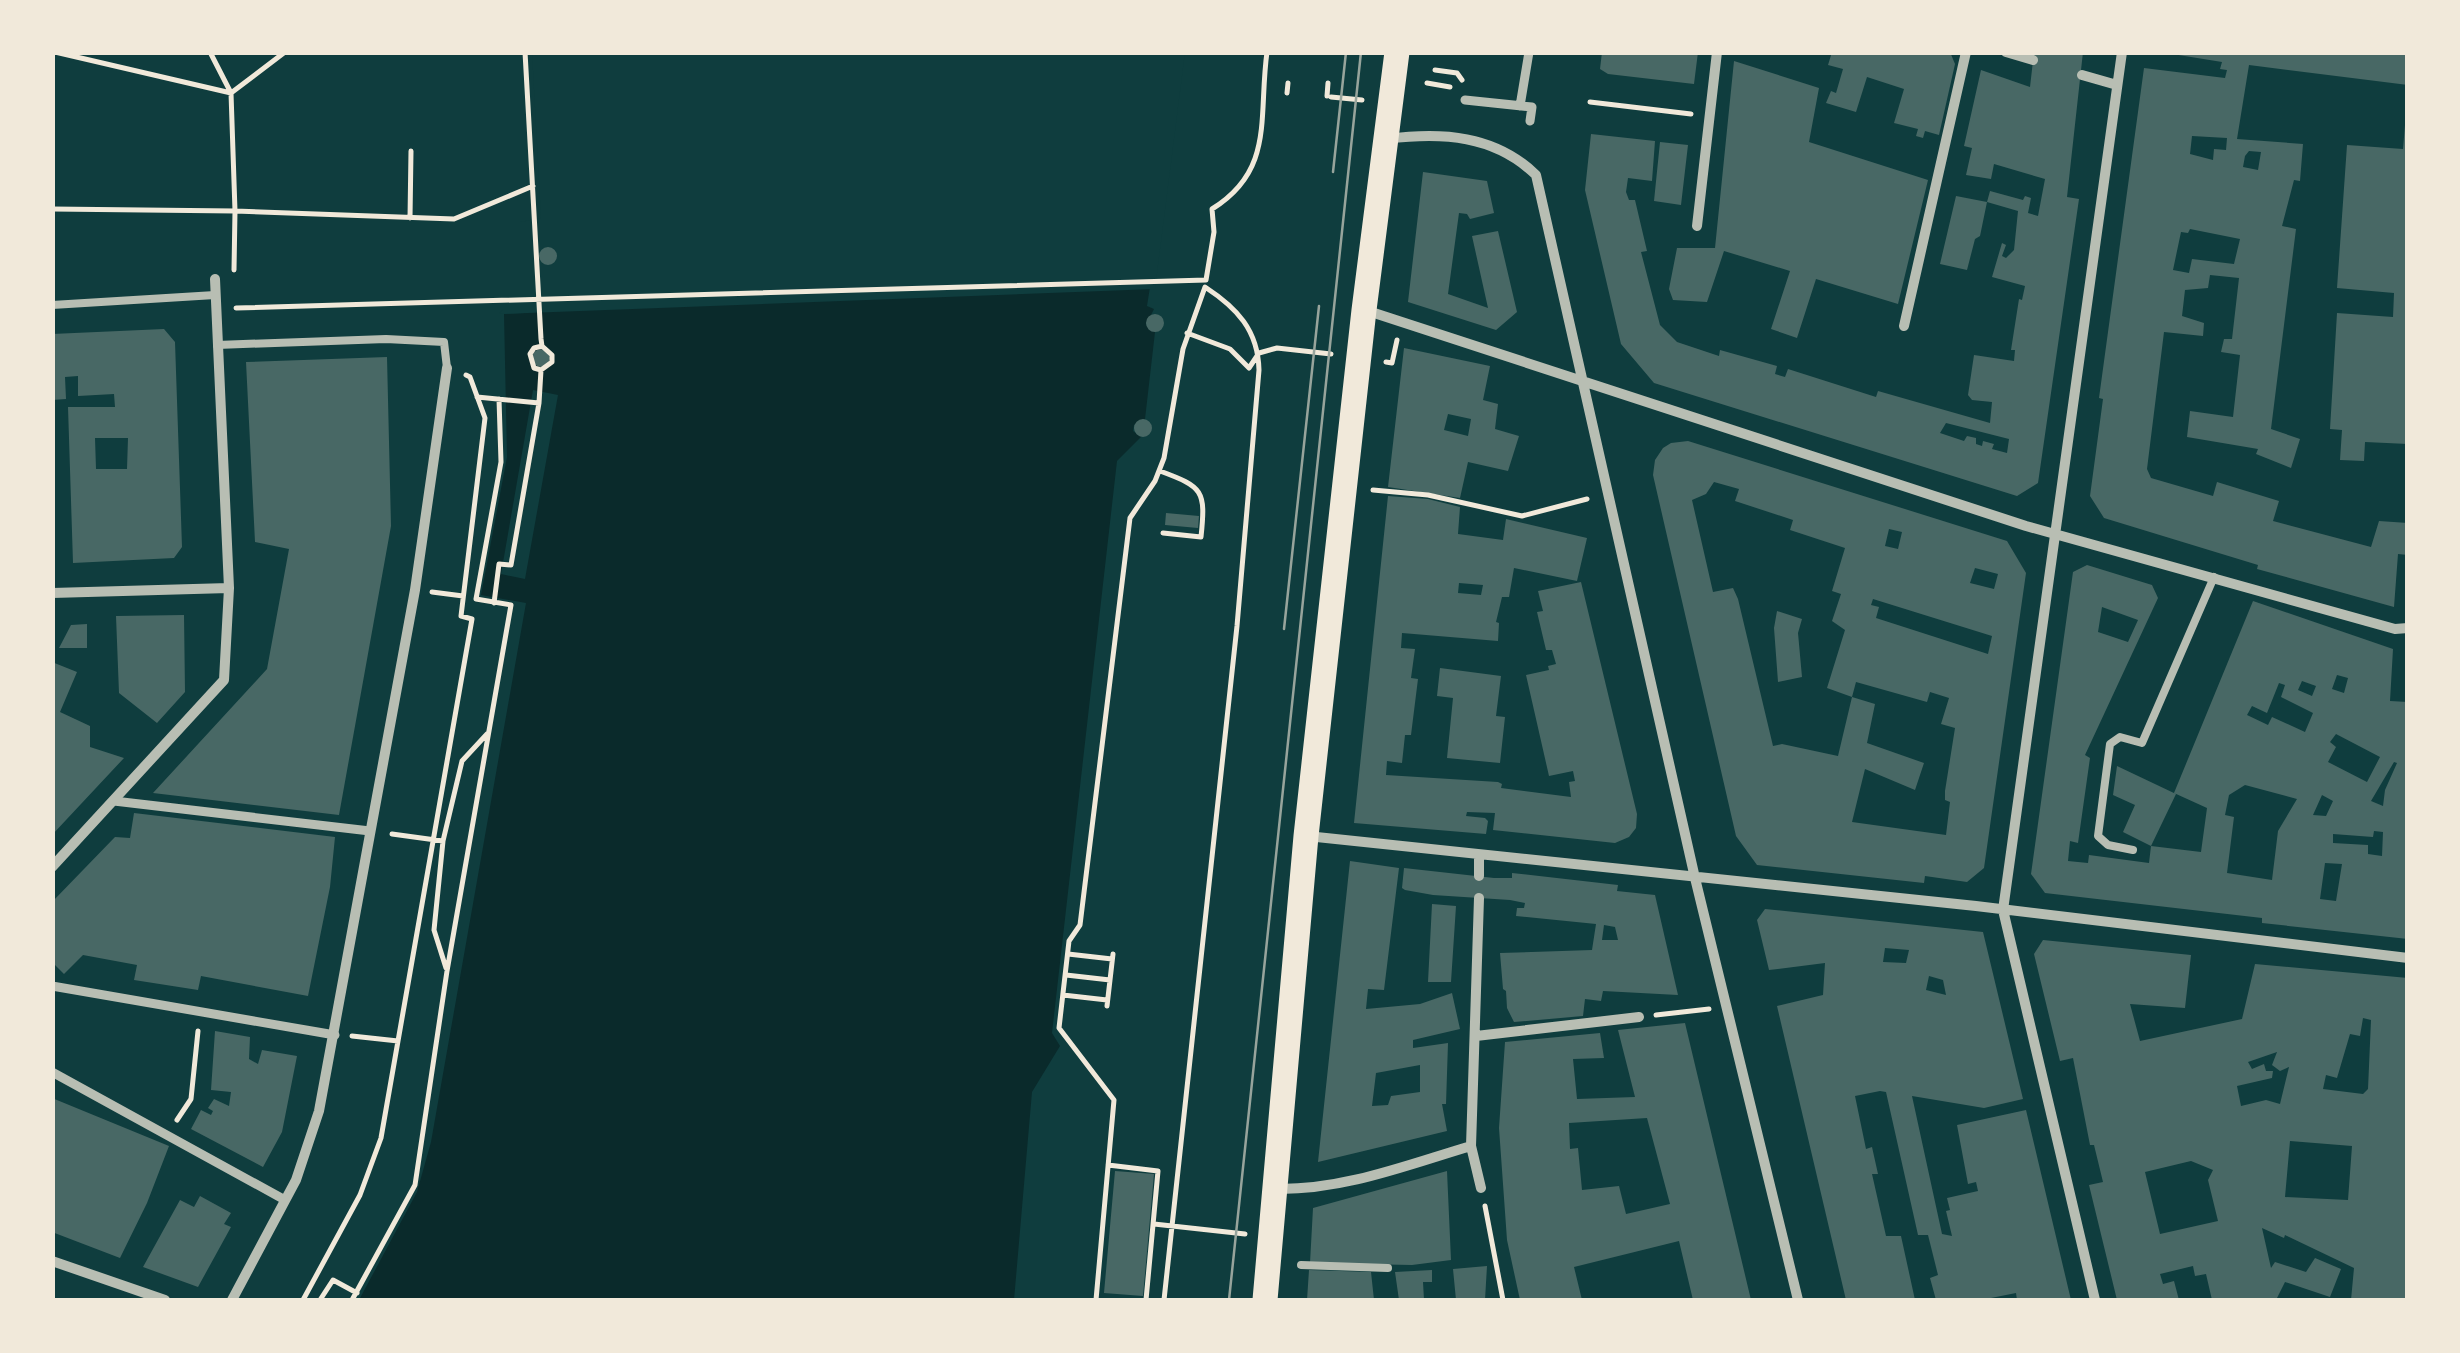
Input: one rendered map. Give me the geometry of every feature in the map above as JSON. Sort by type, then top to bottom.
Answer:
[{"type":"main road","points":[[1265,1300],[1306,836],[1364,310],[1397,52]]},
{"type":"street","points":[[1520,106],[1529,52]]},
{"type":"street","points":[[1697,226],[1716,52]]},
{"type":"street","points":[[1904,326],[1966,52]]},
{"type":"street","points":[[2006,52],[2033,60]]},
{"type":"street","points":[[2095,1300],[2003,910],[2122,52]]},
{"type":"street","points":[[2082,75],[2117,85]]},
{"type":"street","points":[[1465,100],[1532,107],[1530,121]]},
{"type":"street","points":[[1386,139],[1422,135],[1482,142],[1517,157],[1536,176],[1695,878],[1798,1300]]},
{"type":"street","points":[[52,867],[224,680],[230,588],[215,279]]},
{"type":"street","points":[[1364,310],[2056,534],[2395,629],[2408,628]]},
{"type":"street","points":[[232,1300],[307,1153],[335,1035],[414,590],[448,368]]},
{"type":"street","points":[[52,593],[230,588]]},
{"type":"street","points":[[114,800],[370,831]]},
{"type":"street","points":[[1306,836],[2003,910],[2408,958]]},
{"type":"street","points":[[1479,876],[1480,856]]},
{"type":"street","points":[[1479,898],[1471,1146],[1481,1188]]},
{"type":"street","points":[[52,986],[335,1035]]},
{"type":"street","points":[[1476,1036],[1639,1017]]},
{"type":"street","points":[[52,1072],[285,1200]]},
{"type":"street","points":[[1276,1189],[1322,1188],[1471,1146]]},
{"type":"street","points":[[52,1260],[165,1300]]},
{"type":"lane","points":[[52,305],[215,295]]},
{"type":"lane","points":[[217,345],[386,339],[444,342],[448,368]]},
{"type":"lane","points":[[2132,850],[2108,846],[2098,838],[2110,744],[2114,738],[2142,743],[2214,577]]},
{"type":"lane","points":[[1300,1265],[1388,1268]]},
{"type":"path","points":[[56,52],[230,93],[285,52]]},
{"type":"path","points":[[210,52],[230,93],[236,211],[234,277]]},
{"type":"path","points":[[525,52],[542,346]]},
{"type":"path","points":[[1096,1300],[1114,1100],[1059,1028],[1068,954],[1070,940],[1080,925],[1130,518],[1160,470],[1187,333],[1206,284],[1214,232],[1212,209],[1235,195],[1258,155],[1266,52]]},
{"type":"path","points":[[1435,70],[1457,73]]},
{"type":"path","points":[[1287,93],[1288,83]]},
{"type":"path","points":[[1328,83],[1329,97],[1364,100]]},
{"type":"path","points":[[1428,84],[1461,88]]},
{"type":"path","points":[[1590,102],[1692,114]]},
{"type":"path","points":[[410,218],[411,151]]},
{"type":"path","points":[[52,210],[236,211],[454,219],[533,186]]},
{"type":"path","points":[[235,294],[236,308],[1206,284],[1242,316],[1259,352],[1260,370],[1237,626],[1164,1300]]},
{"type":"path","points":[[1187,333],[1230,348],[1249,368]]},
{"type":"path","points":[[542,346],[548,349],[552,362],[541,370],[534,368],[530,354],[542,346]]},
{"type":"path","points":[[304,1300],[375,1160],[472,619],[461,616],[485,418],[470,377],[448,368]]},
{"type":"path","points":[[494,603],[499,564],[510,566],[539,404],[541,370]]},
{"type":"path","points":[[478,397],[539,404]]},
{"type":"path","points":[[352,1300],[416,1186],[447,971],[511,605],[476,598],[501,462],[499,399]]},
{"type":"path","points":[[1160,470],[1194,484],[1204,502],[1201,536],[1163,533]]},
{"type":"path","points":[[1345,486],[1428,495],[1522,516],[1567,504]]},
{"type":"path","points":[[414,590],[463,596]]},
{"type":"path","points":[[447,971],[434,930],[443,842],[462,761],[489,732]]},
{"type":"path","points":[[370,831],[443,842]]},
{"type":"path","points":[[1063,995],[1107,1003],[1110,980],[1112,956],[1068,954]]},
{"type":"path","points":[[1066,975],[1110,980]]},
{"type":"path","points":[[166,1137],[191,1099],[200,1013]]},
{"type":"path","points":[[335,1035],[398,1042]]},
{"type":"path","points":[[1108,1165],[1158,1170],[1146,1300]]},
{"type":"path","points":[[1481,1188],[1504,1300]]},
{"type":"path","points":[[1154,1224],[1271,1236]]},
{"type":"path","points":[[320,1300],[333,1280],[356,1292]]},
{"type":"water","points":[[1164,199],[1147,306],[1154,309],[1146,325],[1155,332],[1145,419],[1134,425],[1133,431],[1141,437],[1117,461],[1052,1033],[1060,1046],[1032,1092],[1014,1300],[359,1300],[417,1192],[431,1142],[526,603],[481,595],[507,457],[504,314]],"holes":[[[533,390],[558,395],[525,579],[501,574]]]},
{"type":"pier","points":[[532,52],[1185,52],[1155,289],[499,314],[503,309],[520,309],[520,222],[541,218]]},
{"type":"building","points":[[1602,52],[1698,52],[1694,84],[1608,74],[1600,69]]},
{"type":"building","points":[[1832,52],[1950,52],[1955,64],[1939,135],[1925,131],[1923,138],[1916,136],[1918,129],[1894,123],[1904,89],[1867,77],[1856,112],[1826,103],[1831,91],[1836,93],[1843,69],[1828,65]]},
{"type":"building","points":[[2034,52],[2083,52],[2067,197],[2079,199],[2038,483],[2017,496],[1654,383],[1621,344],[1585,190],[1591,134],[1655,141],[1652,181],[1628,178],[1626,192],[1629,200],[1635,200],[1647,251],[1641,252],[1660,325],[1677,342],[1719,356],[1720,350],[1777,366],[1775,374],[1785,377],[1788,369],[1876,397],[1878,391],[1990,423],[1992,402],[1972,400],[1968,395],[1974,355],[2014,361],[2015,350],[2011,350],[2019,299],[2022,300],[2025,286],[1992,277],[2002,243],[2006,245],[2002,256],[2006,258],[2014,250],[2018,211],[1987,202],[1990,191],[2023,200],[2025,196],[2031,198],[2028,213],[2038,216],[2045,179],[1994,164],[1991,179],[1966,175],[1972,148],[1964,146],[1981,70],[2030,87]],"holes":[[[1946,423],[2009,439],[2007,453],[1992,449],[1994,444],[1976,444],[1976,438],[1967,436],[1964,441],[1940,433]]]},
{"type":"building","points":[[2160,52],[2408,52],[2408,85],[2249,65],[2237,139],[2303,144],[2300,181],[2294,180],[2282,226],[2296,229],[2271,429],[2300,439],[2291,468],[2256,454],[2258,449],[2187,437],[2190,411],[2233,417],[2240,355],[2221,352],[2224,339],[2232,339],[2239,278],[2210,275],[2208,288],[2185,290],[2182,316],[2204,323],[2203,336],[2164,332],[2147,469],[2151,478],[2213,496],[2217,482],[2279,501],[2273,521],[2371,547],[2379,521],[2408,523],[2408,555],[2398,554],[2394,607],[2257,569],[2258,565],[2104,518],[2090,496],[2103,399],[2099,398],[2144,68],[2225,78],[2227,70],[2220,69],[2222,62]],"holes":[[[2192,136],[2227,138],[2226,150],[2214,149],[2213,160],[2190,154]],[[2249,151],[2261,152],[2258,170],[2243,167]],[[2190,229],[2240,239],[2234,264],[2192,259],[2189,273],[2173,270],[2181,232],[2188,233]]]},
{"type":"building","points":[[1734,61],[1819,88],[1809,142],[1928,180],[1898,304],[1816,279],[1797,338],[1771,329],[1790,271],[1724,251],[1707,302],[1673,300],[1669,289],[1677,248],[1715,248]]},
{"type":"building","points":[[2405,125],[2408,444],[2365,442],[2364,461],[2340,460],[2342,430],[2330,429],[2337,313],[2393,317],[2394,293],[2337,288],[2347,145],[2403,149]]},
{"type":"building","points":[[1660,142],[1688,145],[1681,205],[1654,201]]},
{"type":"building","points":[[1423,172],[1487,181],[1494,213],[1470,219],[1459,213],[1448,294],[1488,308],[1472,236],[1498,231],[1517,312],[1496,330],[1408,302]]},
{"type":"building","points":[[1956,196],[1987,202],[1967,270],[1940,264]]},
{"type":"building","points":[[548,247],[557,256],[548,265],[539,256]]},
{"type":"building","points":[[1155,314],[1164,323],[1155,332],[1146,323]]},
{"type":"building","points":[[164,329],[175,342],[182,547],[174,558],[73,563],[68,407],[115,407],[114,394],[78,396],[78,376],[65,377],[66,399],[52,400],[52,334]],"holes":[[[95,438],[128,438],[127,469],[96,469]]]},
{"type":"building","points":[[1404,348],[1490,366],[1483,400],[1498,404],[1495,429],[1519,436],[1508,471],[1468,462],[1460,498],[1388,487]],"holes":[[[1448,414],[1471,419],[1468,436],[1444,430]]]},
{"type":"building","points":[[541,349],[550,358],[541,367],[532,358]]},
{"type":"building","points":[[387,357],[391,526],[339,815],[153,793],[267,669],[289,549],[255,542],[246,362]]},
{"type":"building","points":[[1143,419],[1152,428],[1143,437],[1134,428]]},
{"type":"building","points":[[1688,441],[2007,541],[2026,573],[1984,868],[1967,882],[1925,876],[1924,883],[1757,865],[1736,836],[1653,475],[1655,460],[1671,443]],"holes":[[[1714,482],[1739,489],[1735,501],[1793,520],[1790,530],[1845,548],[1832,591],[1841,594],[1832,621],[1845,630],[1827,688],[1852,697],[1838,756],[1782,744],[1773,746],[1738,599],[1733,588],[1713,592],[1692,500],[1706,494]],[[1889,529],[1902,532],[1898,549],[1885,546]],[[1975,568],[1998,574],[1994,589],[1970,583]],[[1873,599],[1992,636],[1988,654],[1876,618],[1879,607],[1871,605]],[[1856,682],[1927,702],[1930,692],[1949,698],[1941,724],[1955,728],[1945,791],[1945,800],[1950,802],[1946,835],[1852,822],[1865,769],[1915,790],[1924,763],[1867,743],[1875,704],[1852,697]]]},
{"type":"building","points":[[1388,496],[1428,499],[1460,507],[1458,534],[1503,540],[1506,519],[1587,538],[1577,581],[1514,568],[1509,597],[1502,597],[1496,622],[1498,641],[1402,633],[1401,648],[1415,649],[1411,678],[1418,679],[1411,735],[1405,735],[1402,763],[1387,761],[1386,775],[1498,782],[1501,788],[1571,797],[1569,782],[1575,781],[1573,771],[1549,776],[1526,675],[1549,670],[1548,666],[1556,664],[1552,650],[1546,650],[1537,612],[1543,611],[1538,591],[1581,582],[1637,814],[1636,828],[1629,837],[1615,843],[1493,830],[1495,813],[1467,812],[1466,816],[1488,821],[1486,834],[1354,823]],"holes":[[[1459,583],[1483,585],[1481,595],[1458,593]]]},
{"type":"building","points":[[1166,513],[1199,516],[1198,528],[1165,525]]},
{"type":"building","points":[[2087,565],[2152,585],[2158,598],[2085,755],[2090,758],[2078,843],[2070,841],[2068,861],[2088,863],[2089,855],[2149,863],[2151,846],[2201,852],[2207,808],[2174,793],[2253,601],[2393,649],[2390,701],[2408,702],[2408,939],[2045,893],[2031,874],[2073,572]],"holes":[[[2102,607],[2138,620],[2128,642],[2098,632]],[[2337,675],[2348,678],[2344,693],[2332,689]],[[2302,681],[2316,686],[2312,696],[2298,690]],[[2279,683],[2285,685],[2281,697],[2313,713],[2305,732],[2272,717],[2268,725],[2247,715],[2252,706],[2267,713]],[[2336,734],[2380,757],[2367,782],[2328,762],[2336,747],[2330,742]],[[2394,762],[2397,763],[2385,790],[2383,806],[2371,801]],[[2245,785],[2297,799],[2278,831],[2272,880],[2227,873],[2234,817],[2225,815],[2229,795]],[[2322,795],[2333,801],[2326,816],[2313,815]],[[2374,831],[2383,832],[2382,856],[2368,854],[2368,845],[2333,843],[2333,834],[2373,837]],[[2325,863],[2342,864],[2336,901],[2320,899]]]},
{"type":"building","points":[[1777,611],[1802,619],[1798,633],[1802,677],[1778,682],[1774,628]]},
{"type":"building","points":[[184,615],[185,692],[157,723],[119,693],[116,616]]},
{"type":"building","points":[[87,624],[87,648],[59,648],[71,625]]},
{"type":"building","points":[[52,662],[77,672],[60,712],[90,726],[90,747],[124,758],[52,835]]},
{"type":"building","points":[[1440,668],[1501,676],[1496,716],[1505,717],[1500,763],[1447,758],[1453,698],[1437,696]]},
{"type":"building","points":[[2117,766],[2176,794],[2151,846],[2123,832],[2135,805],[2113,795]]},
{"type":"building","points":[[134,813],[335,837],[330,887],[308,996],[201,976],[198,990],[134,980],[137,965],[83,955],[64,974],[52,962],[52,902],[115,837],[130,838]]},
{"type":"building","points":[[1350,861],[1399,868],[1384,990],[1368,989],[1366,1009],[1420,1004],[1452,993],[1460,1029],[1413,1040],[1413,1048],[1448,1043],[1446,1104],[1442,1104],[1447,1131],[1318,1162]],"holes":[[[1420,1065],[1420,1092],[1391,1096],[1388,1105],[1372,1106],[1376,1073]]]},
{"type":"building","points":[[1404,868],[1494,878],[1512,878],[1512,873],[1618,885],[1617,891],[1655,895],[1678,995],[1603,991],[1601,1001],[1585,999],[1583,1016],[1514,1022],[1503,989],[1500,953],[1592,950],[1596,924],[1516,916],[1517,908],[1524,908],[1525,903],[1510,900],[1433,895],[1402,888]],"holes":[[[1604,925],[1615,927],[1618,940],[1602,940]]]},
{"type":"building","points":[[1432,904],[1456,906],[1451,982],[1428,982]]},
{"type":"building","points":[[1765,909],[1983,932],[2023,1099],[1984,1108],[1912,1096],[1942,1234],[1952,1236],[1947,1198],[1978,1191],[1976,1182],[1968,1184],[1957,1125],[2026,1110],[2071,1300],[2017,1300],[2016,1293],[1981,1300],[1936,1300],[1930,1278],[1938,1275],[1928,1235],[1918,1235],[1886,1092],[1880,1091],[1855,1096],[1866,1149],[1872,1147],[1878,1174],[1872,1174],[1886,1236],[1901,1236],[1915,1300],[1846,1300],[1777,1006],[1823,995],[1825,963],[1769,970],[1757,920]],"holes":[[[1885,948],[1909,950],[1906,963],[1883,962]],[[1929,976],[1943,980],[1946,995],[1926,990]]]},
{"type":"building","points":[[2043,940],[2191,955],[2185,1008],[2130,1004],[2140,1041],[2242,1019],[2255,964],[2408,978],[2408,1300],[2351,1300],[2354,1268],[2262,1228],[2271,1268],[2275,1262],[2306,1272],[2315,1258],[2341,1269],[2330,1297],[2285,1282],[2276,1300],[2212,1300],[2206,1274],[2195,1276],[2193,1266],[2160,1274],[2163,1284],[2174,1281],[2179,1300],[2117,1300],[2089,1185],[2103,1182],[2094,1145],[2090,1145],[2073,1058],[2060,1061],[2034,954]],"holes":[[[2363,1018],[2371,1020],[2368,1089],[2363,1094],[2323,1089],[2326,1075],[2337,1078],[2350,1034],[2360,1036]],[[2277,1052],[2272,1065],[2280,1071],[2289,1067],[2280,1104],[2266,1100],[2241,1106],[2237,1086],[2272,1078],[2273,1071],[2266,1071],[2264,1064],[2252,1069],[2248,1062]],[[2290,1141],[2352,1146],[2348,1200],[2285,1197]],[[2191,1161],[2213,1170],[2208,1180],[2218,1221],[2160,1234],[2145,1172]]]},
{"type":"building","points":[[1685,1023],[1751,1300],[1693,1300],[1679,1241],[1574,1267],[1582,1300],[1520,1300],[1507,1240],[1499,1128],[1505,1042],[1600,1033],[1604,1058],[1573,1059],[1577,1099],[1635,1097],[1618,1030]],"holes":[[[1647,1118],[1670,1204],[1626,1214],[1619,1186],[1582,1190],[1578,1148],[1570,1149],[1569,1123]]]},
{"type":"building","points":[[215,1031],[250,1037],[249,1059],[258,1064],[262,1050],[297,1056],[282,1132],[263,1167],[191,1129],[201,1110],[211,1115],[213,1111],[208,1108],[214,1099],[229,1106],[231,1092],[211,1090]]},
{"type":"building","points":[[52,1098],[169,1146],[120,1258],[52,1232]]},
{"type":"building","points":[[1115,1171],[1154,1174],[1143,1296],[1104,1293]]},
{"type":"building","points":[[1447,1171],[1451,1260],[1412,1265],[1310,1263],[1313,1208]]},
{"type":"building","points":[[200,1196],[231,1213],[224,1224],[231,1227],[198,1287],[143,1267],[180,1200],[194,1207]]},
{"type":"building","points":[[1487,1266],[1485,1300],[1456,1300],[1453,1269]]},
{"type":"building","points":[[1309,1270],[1371,1272],[1374,1300],[1307,1300]]},
{"type":"building","points":[[1432,1270],[1432,1282],[1423,1282],[1424,1300],[1399,1300],[1395,1272]]},
{"type":"tram line","points":[[1333,172],[1346,52]]},
{"type":"tram line","points":[[1229,1300],[1361,52]]},
{"type":"tram line","points":[[1284,629],[1319,306]]}]
